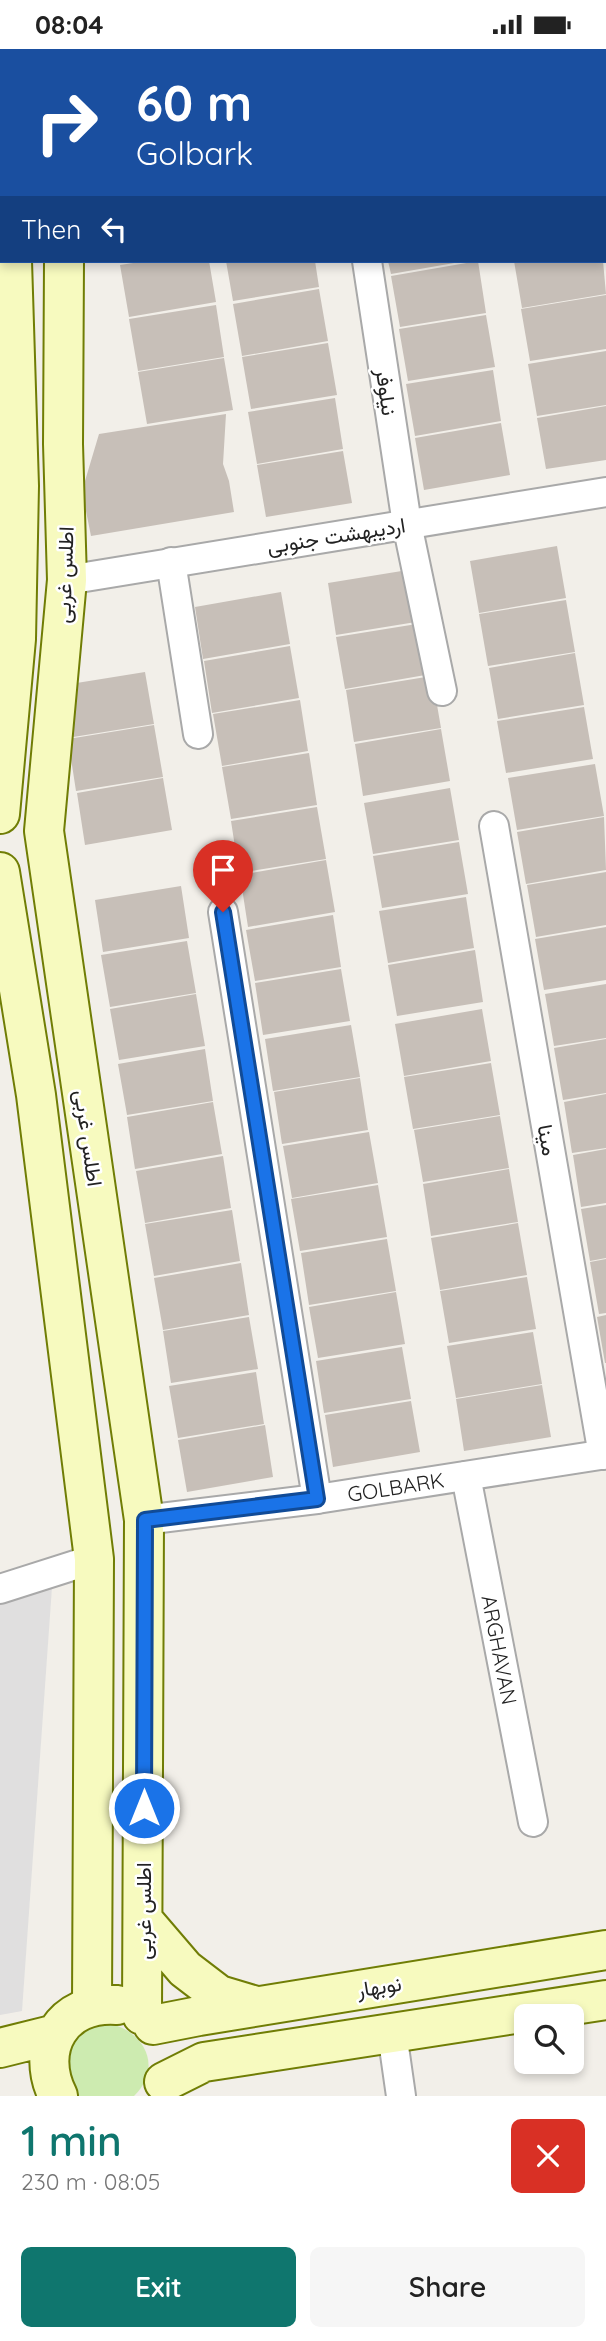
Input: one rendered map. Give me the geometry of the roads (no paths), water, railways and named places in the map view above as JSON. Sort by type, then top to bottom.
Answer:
[{"type":"street","points":[[0,814],[16,639],[9,488],[12,263]]},
{"type":"street","name":"اطلس غربی","points":[[64,263],[63,444],[67,580],[44,831],[145,1520],[143,1920],[148,2020]]},
{"type":"street","name":"نیلوفر","points":[[368,263],[407,524],[442,691]]},
{"type":"street","name":"اردیبهشت جنوبی","points":[[67,580],[606,492]]},
{"type":"street","points":[[171,562],[198,734]]},
{"type":"street","name":"مینا","points":[[494,826],[604,1454]]},
{"type":"street","points":[[0,872],[36,1095],[94,1559],[92,2006]]},
{"type":"street","points":[[223,912],[317,1499]]},
{"type":"street","name":"GOLBARK","points":[[145,1520],[317,1499],[604,1454]]},
{"type":"street","name":"ARGHAVAN","points":[[467,1476],[533,1822]]},
{"type":"street","points":[[0,1589],[94,1559]]},
{"type":"street","points":[[143,1920],[185,1969],[219,1995],[256,2006]]},
{"type":"street","name":"نوبهار","points":[[148,2020],[256,2006],[606,1950]]},
{"type":"street","points":[[161,2089],[204,2062],[606,2000]]},
{"type":"street","points":[[58,2096],[51,2082],[48,2066],[50,2049],[56,2034],[72,2016],[92,2006],[118,2005],[148,2020],[161,2038],[166,2052],[167,2067],[161,2089]]},
{"type":"street","points":[[392,2033],[401,2096]]},
{"type":"street","points":[[3,2045],[56,2034]]}]
